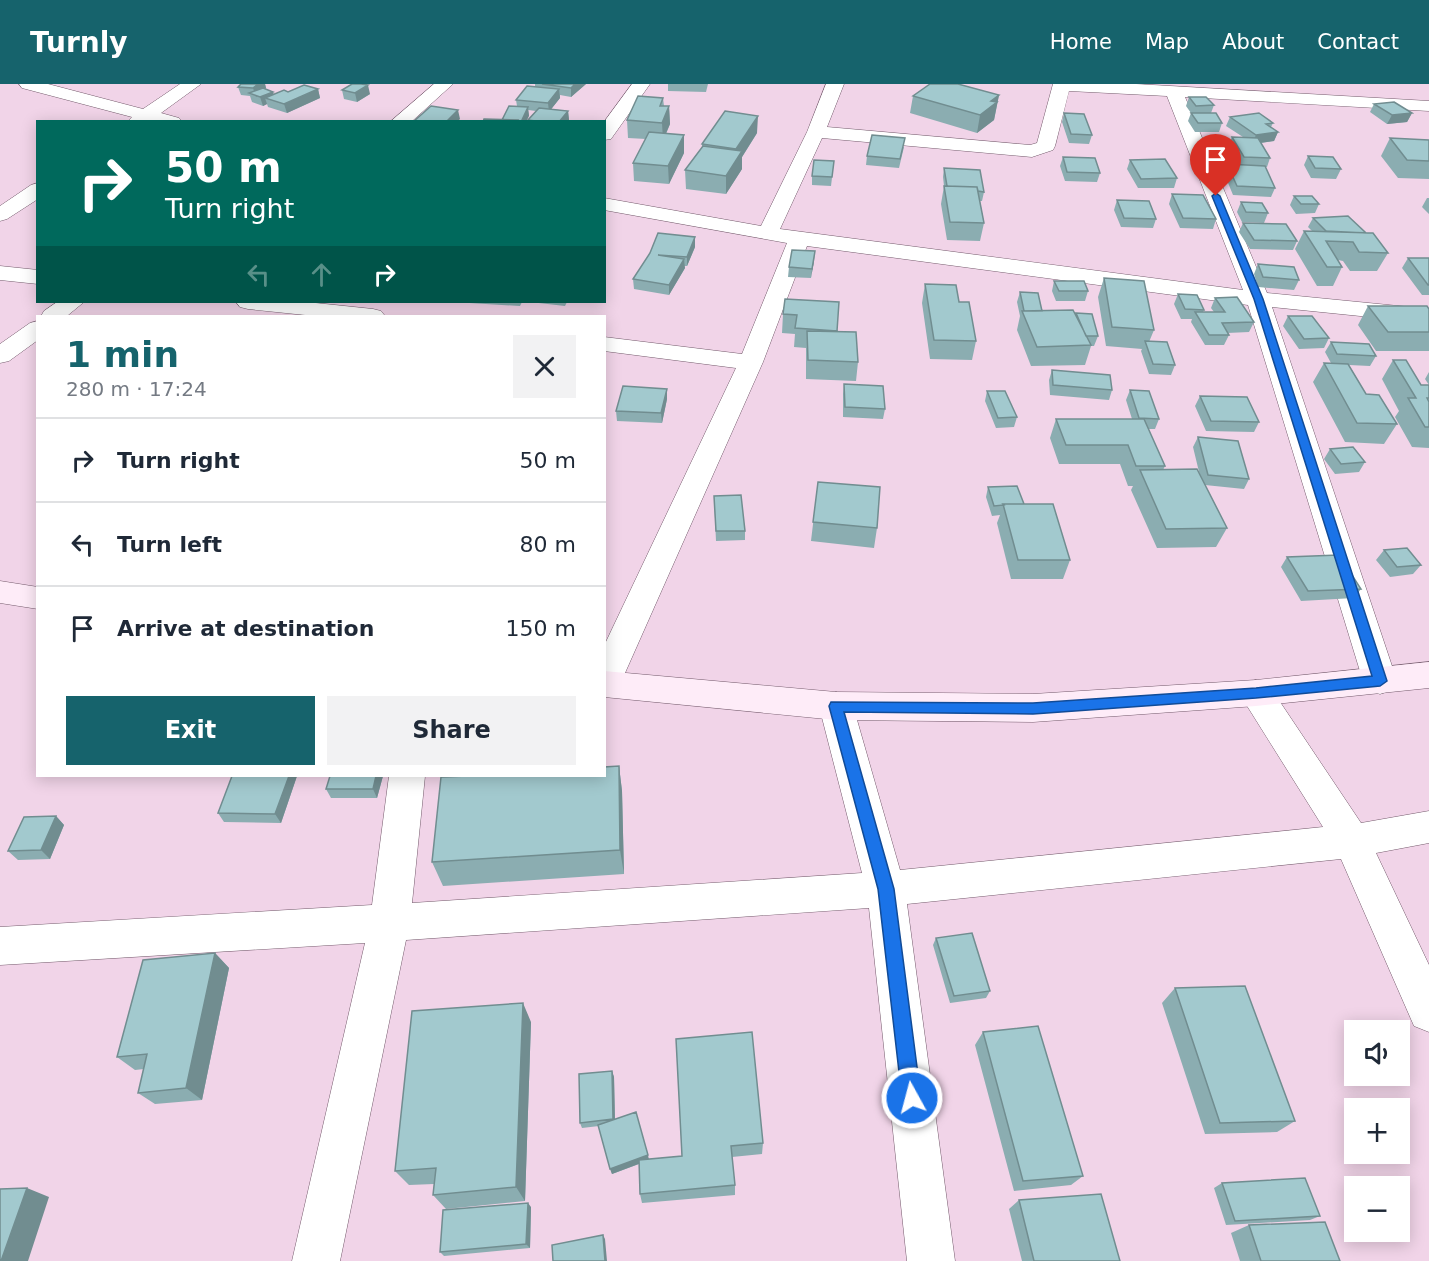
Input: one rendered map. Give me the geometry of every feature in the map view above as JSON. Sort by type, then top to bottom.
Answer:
[{"type":"main road","points":[[0,592],[36,598]]},
{"type":"main road","points":[[606,683],[836,706],[1033,708],[1256,693],[1429,675]]},
{"type":"street","points":[[28,84],[140,118],[156,120]]},
{"type":"street","points":[[140,118],[192,84]]},
{"type":"street","points":[[401,120],[444,84]]},
{"type":"street","points":[[606,132],[641,84]]},
{"type":"street","points":[[768,233],[816,132],[835,84]]},
{"type":"street","points":[[816,132],[1032,151],[1046,146],[1062,84],[1428,108]]},
{"type":"street","points":[[1409,84],[1428,108]]},
{"type":"street","points":[[1174,93],[1258,299],[1380,681]]},
{"type":"street","points":[[0,215],[36,190]]},
{"type":"street","points":[[606,204],[799,239],[1258,299],[1429,316]]},
{"type":"street","points":[[606,679],[751,362],[799,239]]},
{"type":"street","points":[[0,273],[36,277]]},
{"type":"street","points":[[53,315],[71,303]]},
{"type":"street","points":[[257,303],[364,315]]},
{"type":"street","points":[[0,356],[36,329]]},
{"type":"street","points":[[606,344],[751,362]]},
{"type":"street","points":[[1256,693],[1352,841],[1429,1011]]},
{"type":"street","points":[[836,706],[886,889],[931,1261]]},
{"type":"street","points":[[316,1261],[390,923],[407,777]]},
{"type":"street","points":[[0,946],[390,923],[886,889],[1352,841],[1429,827]]},
{"type":"building","points":[[241,84],[258,84],[253,88],[238,87]]},
{"type":"building","points":[[352,84],[368,85],[355,93],[342,90]]},
{"type":"building","points":[[542,84],[575,84],[571,88]]},
{"type":"building","points":[[930,84],[958,84],[999,95],[991,101],[997,102],[980,115],[913,96]]},
{"type":"building","points":[[304,85],[318,89],[284,104],[265,98],[284,90],[288,92]]},
{"type":"building","points":[[527,86],[559,89],[548,103],[516,100]]},
{"type":"building","points":[[263,88],[273,92],[260,97],[249,93]]},
{"type":"building","points":[[638,96],[663,98],[660,106],[669,106],[662,123],[627,120]]},
{"type":"building","points":[[1189,97],[1206,97],[1214,105],[1196,106]]},
{"type":"building","points":[[1394,102],[1412,113],[1392,115],[1374,104]]},
{"type":"building","points":[[431,106],[458,110],[448,120],[415,120]]},
{"type":"building","points":[[509,106],[528,107],[522,120],[502,120]]},
{"type":"building","points":[[539,108],[568,111],[561,120],[528,120]]},
{"type":"building","points":[[725,111],[758,116],[736,149],[702,144]]},
{"type":"building","points":[[1064,113],[1084,114],[1092,135],[1071,134]]},
{"type":"building","points":[[1191,113],[1216,113],[1222,123],[1198,123]]},
{"type":"building","points":[[1259,113],[1273,123],[1266,124],[1278,132],[1256,135],[1230,117]]},
{"type":"building","points":[[649,132],[684,135],[668,166],[633,163]]},
{"type":"building","points":[[872,135],[905,138],[900,159],[867,156]]},
{"type":"building","points":[[1232,137],[1258,138],[1270,158],[1244,157]]},
{"type":"building","points":[[1390,138],[1429,140],[1429,161],[1407,160]]},
{"type":"building","points":[[703,146],[742,151],[726,176],[685,170]]},
{"type":"building","points":[[1308,156],[1333,157],[1341,169],[1315,168]]},
{"type":"building","points":[[1063,157],[1095,158],[1100,173],[1067,172]]},
{"type":"building","points":[[1165,159],[1177,178],[1141,179],[1130,160]]},
{"type":"building","points":[[814,160],[834,161],[832,177],[812,176]]},
{"type":"building","points":[[1227,164],[1265,166],[1275,188],[1237,186]]},
{"type":"building","points":[[944,168],[980,170],[984,192],[978,191],[977,187],[947,186]]},
{"type":"building","points":[[944,186],[977,187],[984,223],[950,222]]},
{"type":"building","points":[[1172,194],[1203,195],[1216,219],[1183,218]]},
{"type":"building","points":[[1294,196],[1312,196],[1319,204],[1301,204]]},
{"type":"building","points":[[1117,200],[1149,201],[1156,219],[1124,218]]},
{"type":"building","points":[[1241,202],[1262,203],[1268,213],[1246,212]]},
{"type":"building","points":[[1348,216],[1366,233],[1326,231],[1313,218]]},
{"type":"building","points":[[1243,223],[1286,224],[1297,241],[1254,240]]},
{"type":"building","points":[[1304,231],[1373,233],[1388,253],[1359,252],[1353,242],[1326,241],[1342,267],[1327,267]]},
{"type":"building","points":[[658,233],[695,237],[687,257],[658,255],[684,259],[669,285],[633,279],[650,253]]},
{"type":"building","points":[[792,250],[815,251],[812,269],[789,267]]},
{"type":"building","points":[[1408,258],[1429,258],[1429,285],[1428,285]]},
{"type":"building","points":[[1258,264],[1294,267],[1299,280],[1263,277]]},
{"type":"building","points":[[1104,278],[1144,281],[1154,330],[1112,327]]},
{"type":"building","points":[[1054,281],[1084,281],[1088,291],[1059,291]]},
{"type":"building","points":[[925,284],[956,285],[959,302],[969,302],[976,341],[934,340]]},
{"type":"building","points":[[1020,292],[1038,293],[1042,311],[1024,311]]},
{"type":"building","points":[[1178,294],[1197,295],[1204,310],[1185,309]]},
{"type":"building","points":[[1237,297],[1254,322],[1222,323],[1229,335],[1209,335],[1195,312],[1225,312],[1215,298]]},
{"type":"building","points":[[785,299],[839,302],[837,331],[795,328],[797,315],[783,314]]},
{"type":"building","points":[[1368,306],[1427,306],[1429,332],[1388,332]]},
{"type":"building","points":[[1073,310],[1091,345],[1037,347],[1022,311]]},
{"type":"building","points":[[1076,313],[1092,314],[1098,336],[1086,336]]},
{"type":"building","points":[[1288,316],[1312,316],[1329,338],[1304,339]]},
{"type":"building","points":[[807,331],[856,332],[858,362],[808,360]]},
{"type":"building","points":[[1145,341],[1167,342],[1175,365],[1153,364]]},
{"type":"building","points":[[1331,342],[1369,344],[1376,356],[1337,354]]},
{"type":"building","points":[[1393,360],[1406,360],[1421,385],[1429,385],[1429,398],[1427,398],[1429,427],[1425,427],[1408,398],[1416,398]]},
{"type":"building","points":[[1324,363],[1348,364],[1366,394],[1379,395],[1397,424],[1357,423]]},
{"type":"building","points":[[1052,370],[1110,375],[1112,390],[1053,385]]},
{"type":"building","points":[[844,384],[883,386],[885,409],[845,407]]},
{"type":"building","points":[[623,386],[667,389],[661,413],[616,411]]},
{"type":"building","points":[[1130,390],[1149,391],[1159,419],[1139,418]]},
{"type":"building","points":[[987,391],[1005,391],[1017,417],[998,418]]},
{"type":"building","points":[[1200,396],[1247,397],[1259,422],[1211,421]]},
{"type":"building","points":[[1056,419],[1144,419],[1165,466],[1136,466],[1128,445],[1066,445]]},
{"type":"building","points":[[1198,437],[1238,441],[1249,479],[1208,475]]},
{"type":"building","points":[[1353,447],[1365,462],[1341,464],[1330,449]]},
{"type":"building","points":[[1197,469],[1227,528],[1166,529],[1140,470]]},
{"type":"building","points":[[818,482],[880,487],[877,528],[813,522]]},
{"type":"building","points":[[1017,486],[1024,504],[994,506],[988,487]]},
{"type":"building","points":[[741,495],[745,531],[716,531],[714,496]]},
{"type":"building","points":[[1003,504],[1053,504],[1070,560],[1018,560]]},
{"type":"building","points":[[1407,548],[1421,565],[1397,567],[1384,550]]},
{"type":"building","points":[[1339,555],[1361,589],[1308,591],[1287,557]]},
{"type":"building","points":[[619,766],[620,850],[432,862],[441,777],[606,777],[606,767]]},
{"type":"building","points":[[232,777],[289,777],[275,814],[218,813]]},
{"type":"building","points":[[330,777],[376,777],[373,789],[326,789]]},
{"type":"building","points":[[56,816],[41,850],[8,851],[24,817]]},
{"type":"building","points":[[972,933],[990,991],[954,996],[936,938]]},
{"type":"building","points":[[215,953],[186,1088],[138,1093],[147,1054],[117,1057],[143,960]]},
{"type":"building","points":[[1245,986],[1295,1121],[1220,1123],[1175,988]]},
{"type":"building","points":[[523,1003],[516,1187],[433,1195],[436,1168],[395,1171],[412,1011]]},
{"type":"building","points":[[1038,1026],[1083,1176],[1023,1181],[983,1032]]},
{"type":"building","points":[[752,1032],[763,1143],[731,1146],[735,1185],[640,1194],[639,1160],[682,1156],[676,1039]]},
{"type":"building","points":[[612,1071],[613,1119],[580,1123],[579,1074]]},
{"type":"building","points":[[636,1112],[648,1155],[610,1169],[598,1125]]},
{"type":"building","points":[[1305,1178],[1320,1216],[1235,1221],[1222,1183]]},
{"type":"building","points":[[27,1188],[1,1261],[0,1261],[0,1189]]},
{"type":"building","points":[[1101,1194],[1120,1261],[1034,1261],[1019,1200]]},
{"type":"building","points":[[528,1203],[526,1244],[440,1252],[443,1210]]},
{"type":"building","points":[[1325,1222],[1340,1261],[1261,1261],[1249,1225]]},
{"type":"building","points":[[603,1235],[605,1261],[553,1261],[552,1245]]},
{"type":"route","points":[[912,1098],[886,889],[836,706],[1033,708],[1256,693],[1380,681],[1258,299],[1216,196]]}]
